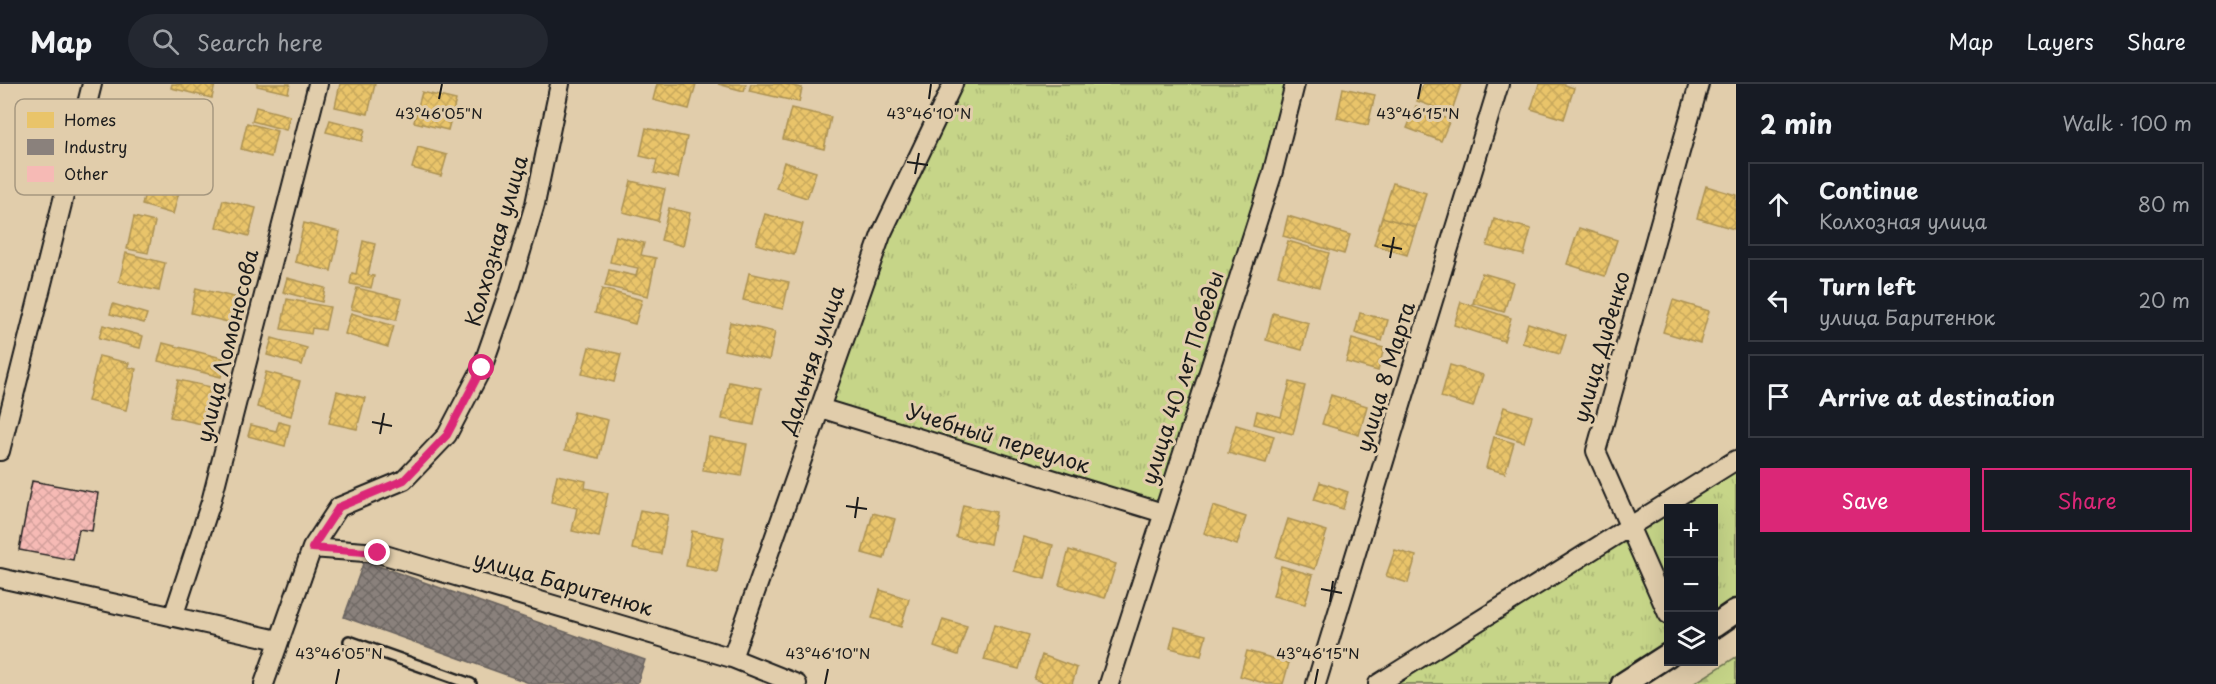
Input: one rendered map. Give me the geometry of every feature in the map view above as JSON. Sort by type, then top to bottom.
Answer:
[{"type":"street","points":[[88,99],[92,84]]},
{"type":"street","name":"улица Ломоносова","points":[[172,616],[211,501],[318,84]]},
{"type":"street","name":"Колхозная улица","points":[[264,684],[312,548],[339,507],[404,480],[447,435],[482,368],[512,285],[535,204],[560,84]]},
{"type":"street","name":"Дальняя улица","points":[[732,658],[881,235],[953,84]]},
{"type":"street","name":"улица 40 лет Победы","points":[[1109,684],[1272,175],[1295,84]]},
{"type":"street","name":"улица 8 Марта","points":[[1316,684],[1498,84]]},
{"type":"street","name":"улица Диденко","points":[[1667,612],[1596,451],[1699,84]]},
{"type":"street","points":[[0,451],[64,195]]},
{"type":"street","name":"Учебный переулок","points":[[820,408],[1163,513]]},
{"type":"street","points":[[1378,684],[1736,460]]},
{"type":"street","name":"улица Баритенюк","points":[[312,548],[378,553],[732,658],[797,684]]},
{"type":"street","points":[[0,578],[278,640]]},
{"type":"street","points":[[1718,623],[1736,611]]},
{"type":"street","points":[[1623,684],[1664,658]]},
{"type":"lane","points":[[349,641],[471,684]]},
{"type":"green space","points":[[953,84],[1295,84],[1163,513],[820,408],[881,235]]},
{"type":"green space","points":[[1736,460],[1736,611],[1718,623],[1718,504],[1666,504]]},
{"type":"green space","points":[[1664,505],[1664,658],[1622,684],[1378,684]]},
{"type":"green space","points":[[1736,657],[1736,684],[1693,684]]},
{"type":"building: Homes","points":[[172,84],[215,84],[212,98],[171,88]]},
{"type":"building: Homes","points":[[257,84],[290,84],[288,93],[257,86]]},
{"type":"building: Homes","points":[[340,84],[375,84],[368,114],[335,107]]},
{"type":"building: Homes","points":[[657,84],[696,84],[689,109],[653,100]]},
{"type":"building: Homes","points":[[718,84],[746,84],[744,91]]},
{"type":"building: Homes","points":[[751,84],[784,84],[802,88],[799,102],[749,91]]},
{"type":"building: Homes","points":[[1423,84],[1461,84],[1451,113],[1417,101]]},
{"type":"building: Homes","points":[[1539,84],[1562,84],[1574,88],[1564,119],[1531,109]]},
{"type":"building: Homes","points":[[1343,88],[1375,95],[1368,125],[1337,118]]},
{"type":"building: Homes","points":[[422,92],[456,100],[448,130],[414,122]]},
{"type":"building: Homes","points":[[1416,106],[1450,120],[1441,141],[1407,128]]},
{"type":"building: Homes","points":[[256,107],[290,116],[286,130],[252,121]]},
{"type":"building: Homes","points":[[791,108],[831,117],[824,149],[783,139]]},
{"type":"building: Homes","points":[[330,120],[365,129],[362,141],[326,132]]},
{"type":"building: Homes","points":[[247,123],[277,131],[271,157],[241,149]]},
{"type":"building: Homes","points":[[646,128],[687,137],[678,178],[654,173],[657,160],[640,156]]},
{"type":"building: Homes","points":[[418,147],[447,155],[441,176],[412,168]]},
{"type":"building: Homes","points":[[784,162],[816,172],[807,198],[776,188]]},
{"type":"building: Homes","points":[[631,181],[665,189],[658,221],[623,212]]},
{"type":"building: Homes","points":[[1393,183],[1426,193],[1416,227],[1382,217]]},
{"type":"building: Homes","points":[[1706,186],[1736,195],[1734,229],[1697,218]]},
{"type":"building: Homes","points":[[144,195],[178,195],[173,214],[142,205]]},
{"type":"building: Homes","points":[[223,200],[256,208],[249,236],[216,227]]},
{"type":"building: Homes","points":[[669,208],[690,213],[683,246],[661,240]]},
{"type":"building: Homes","points":[[765,214],[803,224],[794,255],[756,244]]},
{"type":"building: Homes","points":[[1288,216],[1350,235],[1344,254],[1283,236]]},
{"type":"building: Homes","points":[[134,217],[155,222],[148,253],[127,249]]},
{"type":"building: Homes","points":[[1382,217],[1416,227],[1407,255],[1374,245]]},
{"type":"building: Homes","points":[[1494,219],[1531,229],[1524,255],[1487,246]]},
{"type":"building: Homes","points":[[304,223],[340,232],[331,271],[295,262]]},
{"type":"building: Homes","points":[[1579,228],[1617,240],[1605,276],[1567,264]]},
{"type":"building: Homes","points":[[616,236],[644,243],[641,255],[656,258],[648,296],[605,286],[609,270],[636,276],[638,268],[610,262]]},
{"type":"building: Homes","points":[[363,241],[375,244],[368,275],[374,276],[371,288],[350,284],[352,273],[356,274]]},
{"type":"building: Homes","points":[[1288,241],[1329,253],[1319,287],[1278,275]]},
{"type":"building: Homes","points":[[126,253],[165,263],[159,291],[119,282]]},
{"type":"building: Homes","points":[[749,273],[789,282],[783,309],[743,300]]},
{"type":"building: Homes","points":[[1482,273],[1513,282],[1504,312],[1473,303]]},
{"type":"building: Homes","points":[[287,278],[325,288],[322,302],[283,292]]},
{"type":"building: Homes","points":[[196,288],[238,298],[232,323],[191,313]]},
{"type":"building: Homes","points":[[357,288],[402,299],[396,320],[351,309]]},
{"type":"building: Homes","points":[[602,289],[642,300],[635,324],[595,313]]},
{"type":"building: Homes","points":[[287,299],[330,307],[325,330],[312,328],[311,334],[281,329]]},
{"type":"building: Homes","points":[[1673,300],[1709,311],[1700,343],[1663,332]]},
{"type":"building: Homes","points":[[1461,302],[1511,318],[1504,341],[1454,325]]},
{"type":"building: Homes","points":[[113,304],[147,314],[144,323],[110,314]]},
{"type":"building: Homes","points":[[351,313],[394,326],[388,347],[345,334]]},
{"type":"building: Homes","points":[[1273,313],[1309,323],[1302,350],[1266,340]]},
{"type":"building: Homes","points":[[1360,313],[1388,320],[1382,341],[1355,333]]},
{"type":"building: Homes","points":[[730,322],[775,332],[769,360],[724,350]]},
{"type":"building: Homes","points":[[1528,323],[1566,335],[1560,354],[1522,343]]},
{"type":"building: Homes","points":[[103,325],[143,336],[140,348],[99,338]]},
{"type":"building: Homes","points":[[272,338],[307,348],[302,365],[267,355]]},
{"type":"building: Homes","points":[[1352,339],[1384,348],[1378,371],[1346,362]]},
{"type":"building: Homes","points":[[163,343],[226,359],[221,377],[158,361]]},
{"type":"building: Homes","points":[[589,347],[621,354],[614,382],[582,374]]},
{"type":"building: Homes","points":[[99,356],[129,363],[128,367],[136,369],[126,410],[88,401]]},
{"type":"building: Homes","points":[[1450,365],[1483,375],[1473,407],[1441,397]]},
{"type":"building: Homes","points":[[266,372],[300,381],[291,416],[257,407]]},
{"type":"building: Homes","points":[[178,380],[211,387],[202,424],[170,417]]},
{"type":"building: Homes","points":[[729,382],[761,388],[754,425],[722,419]]},
{"type":"building: Homes","points":[[1290,382],[1305,386],[1293,434],[1254,424],[1257,411],[1281,417]]},
{"type":"building: Homes","points":[[337,391],[365,398],[357,429],[329,423]]},
{"type":"building: Homes","points":[[1331,395],[1367,406],[1359,435],[1322,424]]},
{"type":"building: Homes","points":[[1504,407],[1532,416],[1524,442],[1496,433]]},
{"type":"building: Homes","points":[[574,412],[608,420],[599,458],[565,450]]},
{"type":"building: Homes","points":[[279,422],[290,425],[285,446],[248,436],[251,425],[276,431]]},
{"type":"building: Homes","points":[[1236,425],[1274,436],[1266,463],[1228,453]]},
{"type":"building: Homes","points":[[709,437],[747,444],[741,476],[703,470]]},
{"type":"building: Homes","points":[[1494,437],[1514,443],[1505,473],[1486,468]]},
{"type":"building: Homes","points":[[557,475],[586,481],[585,488],[608,493],[599,537],[572,531],[577,508],[551,502]]},
{"type":"building: Homes","points":[[1320,482],[1348,492],[1343,509],[1314,500]]},
{"type":"building: Homes","points":[[963,505],[996,512],[990,544],[956,537]]},
{"type":"building: Homes","points":[[1213,506],[1246,517],[1237,545],[1204,533]]},
{"type":"building: Homes","points":[[640,510],[668,515],[661,554],[632,549]]},
{"type":"building: Homes","points":[[873,513],[895,519],[884,559],[862,553]]},
{"type":"building: Homes","points":[[1288,519],[1327,531],[1315,569],[1276,557]]},
{"type":"building: Homes","points":[[692,531],[724,537],[717,572],[686,566]]},
{"type":"building: Homes","points":[[1023,537],[1053,545],[1045,579],[1014,571]]},
{"type":"building: Homes","points":[[1069,550],[1116,564],[1105,598],[1059,585]]},
{"type":"building: Homes","points":[[1395,550],[1416,556],[1408,583],[1386,576]]},
{"type":"building: Homes","points":[[1281,566],[1313,575],[1305,604],[1273,596]]},
{"type":"building: Homes","points":[[880,590],[909,599],[901,627],[872,618]]},
{"type":"building: Homes","points":[[943,619],[967,626],[958,655],[934,647]]},
{"type":"building: Homes","points":[[994,625],[1029,635],[1019,669],[984,660]]},
{"type":"building: Homes","points":[[1175,627],[1206,635],[1201,656],[1170,648]]},
{"type":"building: Homes","points":[[1247,651],[1289,663],[1283,684],[1267,684],[1240,676]]},
{"type":"building: Homes","points":[[1042,655],[1077,668],[1072,684],[1048,684],[1034,679]]},
{"type":"building: Industry","points":[[364,561],[645,660],[637,684],[532,684],[344,617]]},
{"type":"building: Other","points":[[32,481],[98,493],[92,531],[79,529],[73,560],[19,550]]},
{"type":"route","points":[[378,553],[312,548],[339,507],[404,480],[447,435],[482,368]]}]
